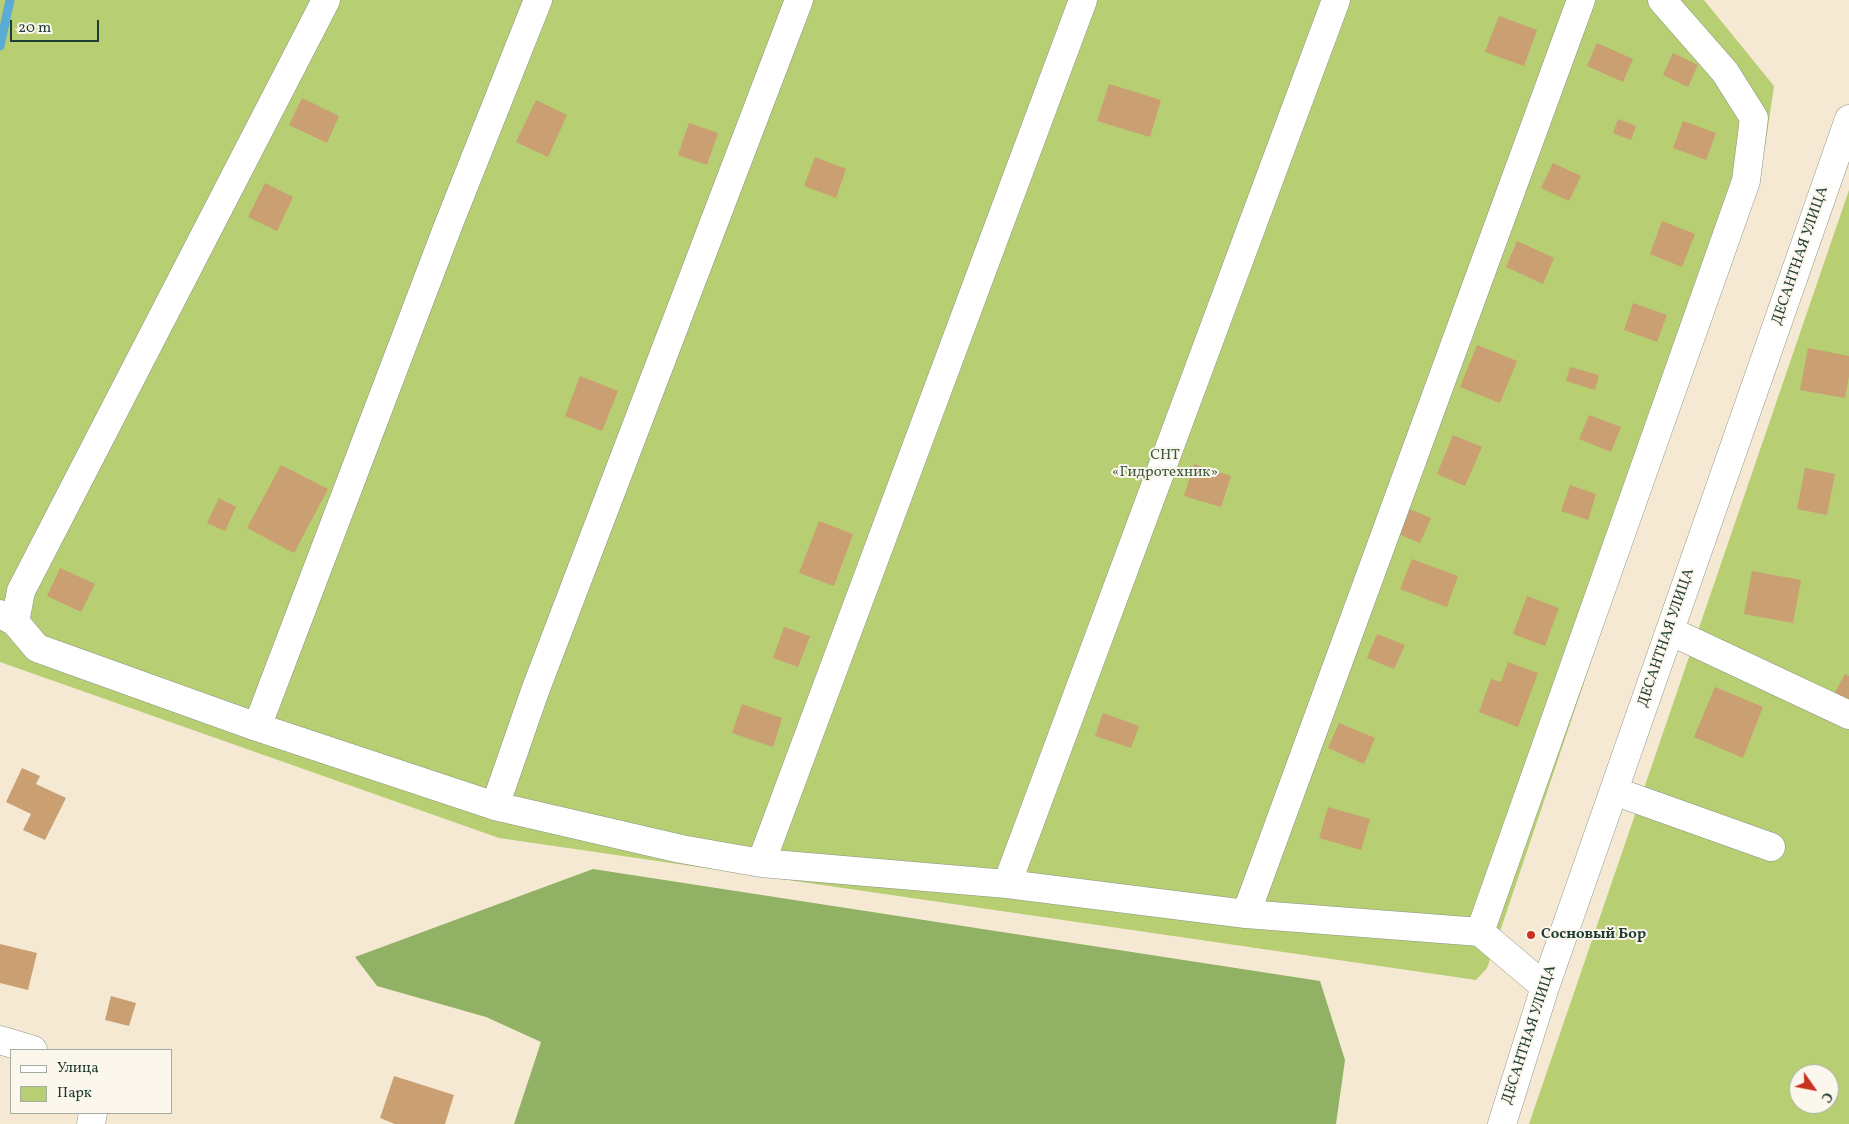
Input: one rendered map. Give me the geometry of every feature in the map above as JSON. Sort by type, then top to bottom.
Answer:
[{"type":"street","points":[[326,0],[8,618],[37,648],[257,728],[495,806],[681,849],[761,863],[1007,884],[1246,914],[1480,932],[1545,987]]},
{"type":"street","points":[[257,728],[448,226],[538,0]]},
{"type":"street","points":[[495,806],[539,682],[799,0]]},
{"type":"street","points":[[761,863],[1083,0]]},
{"type":"street","points":[[1007,884],[1336,0]]},
{"type":"street","points":[[1246,914],[1581,0]]},
{"type":"street","points":[[1480,932],[1746,181],[1754,118],[1725,72],[1662,0]]},
{"type":"street","name":"ДЕСАНТНАЯ УЛИЦА","points":[[1502,1124],[1545,987],[1849,119]]},
{"type":"street","points":[[1670,631],[1849,715]]},
{"type":"street","points":[[1614,791],[1771,847]]},
{"type":"street","points":[[0,1040],[30,1049]]},
{"type":"green space","name":"СНТ «Гидротехник»","points":[[0,0],[1704,0],[1774,86],[1765,147],[1495,946],[1487,968],[1476,980],[499,838],[0,662]]},
{"type":"green space","points":[[1849,190],[1849,1124],[1529,1124]]},
{"type":"green space","points":[[593,869],[1320,981],[1345,1060],[1336,1124],[514,1124],[541,1042],[486,1017],[377,986],[355,957]]},
{"type":"building","points":[[1499,16],[1537,30],[1524,66],[1485,52]]},
{"type":"building","points":[[1597,43],[1633,59],[1623,82],[1587,66]]},
{"type":"building","points":[[1673,53],[1698,65],[1688,87],[1663,75]]},
{"type":"building","points":[[1109,84],[1161,100],[1150,137],[1097,121]]},
{"type":"building","points":[[302,98],[339,116],[327,143],[289,125]]},
{"type":"building","points":[[536,100],[567,115],[548,157],[516,142]]},
{"type":"building","points":[[1618,119],[1636,126],[1631,140],[1613,133]]},
{"type":"building","points":[[1683,121],[1716,133],[1706,160],[1673,148]]},
{"type":"building","points":[[689,123],[718,133],[707,165],[678,155]]},
{"type":"building","points":[[815,157],[846,169],[836,198],[804,186]]},
{"type":"building","points":[[1553,163],[1581,176],[1569,201],[1541,188]]},
{"type":"building","points":[[265,183],[293,197],[277,231],[248,217]]},
{"type":"building","points":[[1662,221],[1695,234],[1682,267],[1650,254]]},
{"type":"building","points":[[1517,241],[1554,258],[1543,284],[1506,267]]},
{"type":"building","points":[[1633,303],[1667,315],[1657,342],[1624,330]]},
{"type":"building","points":[[1477,345],[1517,361],[1500,403],[1460,387]]},
{"type":"building","points":[[1808,348],[1849,356],[1849,376],[1845,398],[1800,390]]},
{"type":"building","points":[[1570,367],[1599,375],[1595,390],[1566,381]]},
{"type":"building","points":[[580,376],[618,391],[602,431],[565,416]]},
{"type":"building","points":[[1589,415],[1621,427],[1611,452],[1579,439]]},
{"type":"building","points":[[1453,435],[1482,447],[1465,486],[1437,474]]},
{"type":"building","points":[[1194,464],[1231,476],[1221,507],[1184,496]]},
{"type":"building","points":[[281,465],[328,489],[294,553],[247,528]]},
{"type":"building","points":[[1805,468],[1835,474],[1827,515],[1797,509]]},
{"type":"building","points":[[1570,485],[1596,494],[1588,520],[1561,511]]},
{"type":"building","points":[[219,498],[236,507],[225,531],[207,523]]},
{"type":"building","points":[[1407,508],[1431,518],[1420,543],[1396,533]]},
{"type":"building","points":[[819,521],[853,534],[834,586],[799,573]]},
{"type":"building","points":[[1412,559],[1458,576],[1447,607],[1400,589]]},
{"type":"building","points":[[60,568],[95,584],[81,612],[47,596]]},
{"type":"building","points":[[1752,571],[1801,580],[1793,623],[1744,614]]},
{"type":"building","points":[[1527,596],[1559,608],[1545,646],[1513,634]]},
{"type":"building","points":[[784,627],[810,636],[798,667],[773,658]]},
{"type":"building","points":[[1377,634],[1405,645],[1394,669],[1367,658]]},
{"type":"building","points":[[1508,662],[1538,673],[1518,727],[1479,712],[1491,679],[1501,682]]},
{"type":"building","points":[[1845,674],[1849,676],[1849,704],[1833,696]]},
{"type":"building","points":[[1715,687],[1763,707],[1743,758],[1694,737]]},
{"type":"building","points":[[742,704],[782,718],[773,747],[732,733]]},
{"type":"building","points":[[1103,713],[1139,726],[1131,748],[1095,736]]},
{"type":"building","points":[[1339,723],[1375,738],[1364,764],[1328,748]]},
{"type":"building","points":[[22,768],[40,776],[36,784],[66,798],[45,840],[23,830],[31,814],[6,802]]},
{"type":"building","points":[[1328,807],[1370,819],[1361,850],[1319,838]]},
{"type":"building","points":[[0,944],[37,953],[28,990],[0,983]]},
{"type":"building","points":[[111,996],[136,1003],[129,1026],[105,1020]]},
{"type":"building","points":[[394,1076],[454,1095],[445,1124],[395,1124],[380,1118]]},
{"type":"waterway","points":[[0,46],[10,0]]},
{"type":"place","name":"Сосновый Бор","points":[[1531,935]]}]
